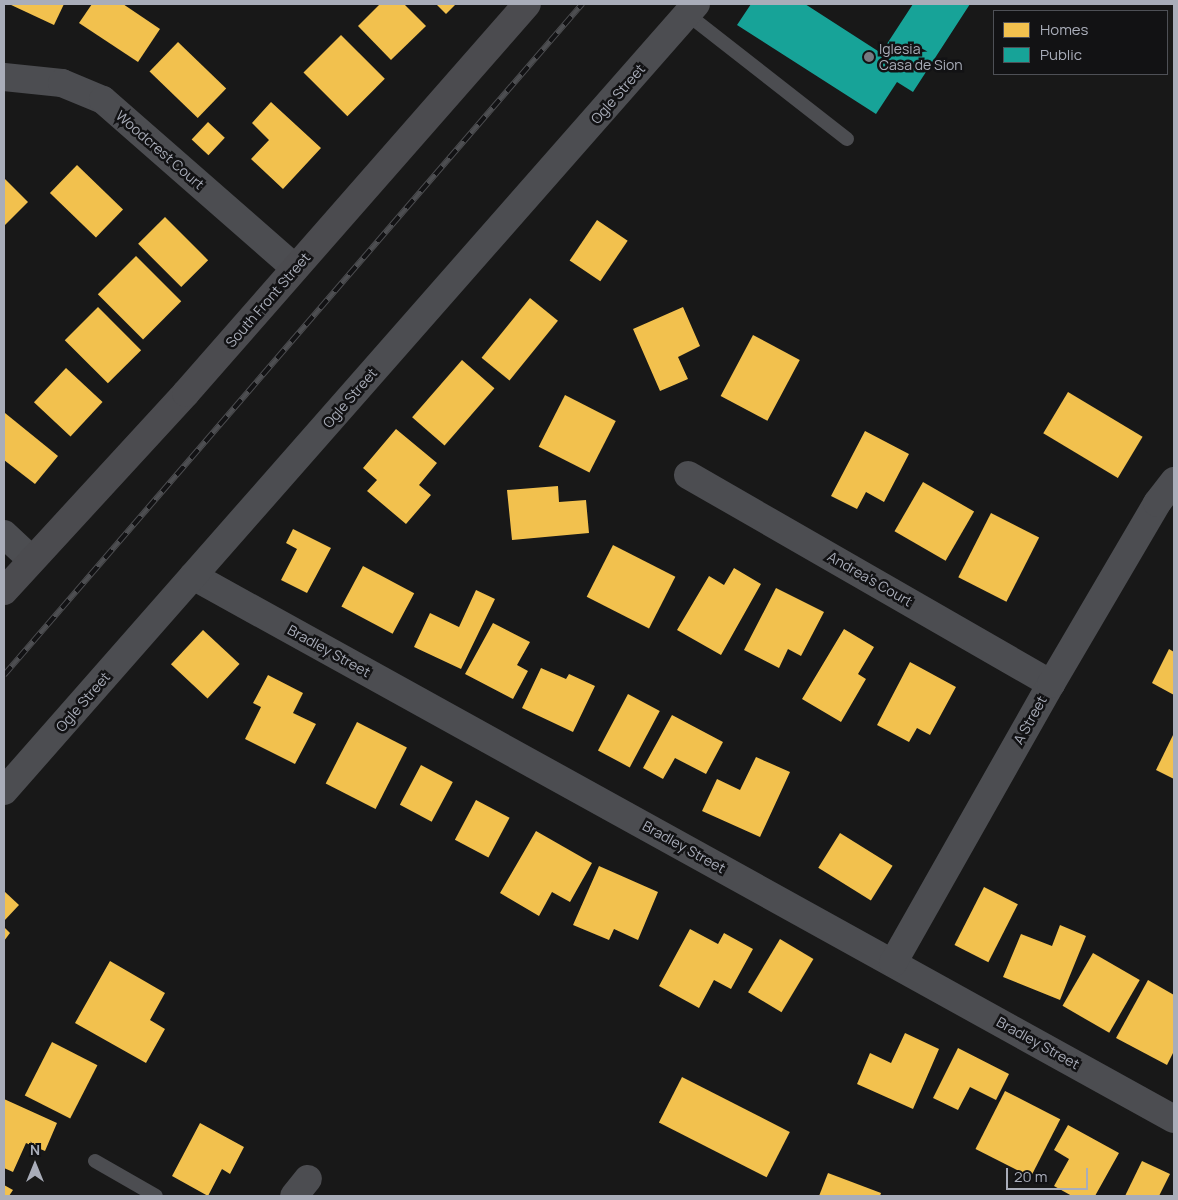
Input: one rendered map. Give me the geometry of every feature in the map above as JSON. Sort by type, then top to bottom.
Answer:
[{"type":"main road","name":"South Front Street","points":[[4,590],[186,393],[527,4]]},
{"type":"street","name":"Ogle Street","points":[[4,791],[691,9]]},
{"type":"street","name":"Woodcrest Court","points":[[4,77],[62,83],[103,100],[296,268]]},
{"type":"street","name":"Andrea's Court","points":[[688,475],[1051,684]]},
{"type":"street","name":"A Street","points":[[893,963],[1051,684],[1157,503],[1174,481]]},
{"type":"street","points":[[4,534],[32,558]]},
{"type":"street","name":"Bradley Street","points":[[193,576],[1174,1119]]},
{"type":"lane","points":[[691,9],[847,139]]},
{"type":"lane","points":[[95,1161],[156,1196]]},
{"type":"building: Homes","points":[[9,4],[64,4],[54,25]]},
{"type":"building: Homes","points":[[92,4],[123,4],[160,29],[138,62],[79,23]]},
{"type":"building: Homes","points":[[380,4],[404,4],[426,26],[391,60],[358,26]]},
{"type":"building: Homes","points":[[436,4],[456,4],[446,14]]},
{"type":"building: Homes","points":[[341,35],[385,79],[347,116],[304,72]]},
{"type":"building: Homes","points":[[178,42],[226,89],[198,118],[150,71]]},
{"type":"building: Homes","points":[[271,102],[321,148],[283,189],[251,159],[269,140],[252,123]]},
{"type":"building: Homes","points":[[208,122],[225,138],[208,155],[192,140]]},
{"type":"building: Homes","points":[[77,165],[123,209],[96,238],[50,193]]},
{"type":"building: Homes","points":[[4,178],[28,202],[4,226]]},
{"type":"building: Homes","points":[[165,217],[208,260],[181,287],[138,244]]},
{"type":"building: Homes","points":[[597,220],[628,241],[600,281],[570,261]]},
{"type":"building: Homes","points":[[136,256],[181,301],[143,339],[98,294]]},
{"type":"building: Homes","points":[[530,298],[558,321],[510,380],[482,358]]},
{"type":"building: Homes","points":[[98,307],[141,350],[108,383],[65,340]]},
{"type":"building: Homes","points":[[683,307],[700,346],[678,357],[688,379],[660,391],[633,329]]},
{"type":"building: Homes","points":[[753,335],[800,360],[767,421],[721,396]]},
{"type":"building: Homes","points":[[462,360],[494,388],[445,446],[412,417]]},
{"type":"building: Homes","points":[[66,368],[103,402],[71,436],[34,402]]},
{"type":"building: Homes","points":[[1068,392],[1143,437],[1118,478],[1043,433]]},
{"type":"building: Homes","points":[[565,395],[616,421],[589,473],[539,447]]},
{"type":"building: Homes","points":[[5,413],[58,456],[35,484],[4,460]]},
{"type":"building: Homes","points":[[396,429],[437,463],[419,485],[431,495],[406,524],[367,491],[377,480],[363,468]]},
{"type":"building: Homes","points":[[865,431],[909,454],[884,502],[866,492],[857,509],[831,496]]},
{"type":"building: Homes","points":[[923,482],[974,512],[946,561],[895,531]]},
{"type":"building: Homes","points":[[558,486],[559,502],[586,500],[589,533],[512,540],[507,490]]},
{"type":"building: Homes","points":[[991,513],[1039,538],[1006,602],[958,577]]},
{"type":"building: Homes","points":[[293,529],[331,548],[307,593],[281,580],[297,549],[286,543]]},
{"type":"building: Homes","points":[[613,545],[675,577],[649,628],[587,597]]},
{"type":"building: Homes","points":[[363,566],[414,593],[393,634],[341,607]]},
{"type":"building: Homes","points":[[734,568],[761,584],[721,655],[677,630],[709,576],[724,585]]},
{"type":"building: Homes","points":[[776,588],[824,612],[801,656],[788,649],[779,668],[744,650]]},
{"type":"building: Homes","points":[[476,590],[495,599],[461,669],[414,647],[430,613],[459,627]]},
{"type":"building: Homes","points":[[493,623],[530,642],[517,665],[528,671],[513,699],[465,674]]},
{"type":"building: Homes","points":[[844,629],[874,647],[858,674],[866,679],[841,722],[802,699]]},
{"type":"building: Homes","points":[[203,630],[240,664],[208,698],[171,664]]},
{"type":"building: Homes","points":[[1169,649],[1174,652],[1174,695],[1152,683]]},
{"type":"building: Homes","points":[[910,662],[956,687],[930,735],[917,728],[909,742],[877,725]]},
{"type":"building: Homes","points":[[541,668],[566,679],[569,674],[595,686],[573,732],[522,708]]},
{"type":"building: Homes","points":[[268,675],[303,693],[293,713],[316,724],[295,764],[245,739],[261,707],[253,703]]},
{"type":"building: Homes","points":[[628,694],[660,711],[630,767],[598,751]]},
{"type":"building: Homes","points":[[672,715],[723,742],[706,774],[675,758],[663,779],[643,768]]},
{"type":"building: Homes","points":[[357,722],[407,747],[376,809],[326,783]]},
{"type":"building: Homes","points":[[1174,733],[1174,779],[1156,770]]},
{"type":"building: Homes","points":[[756,757],[790,772],[760,837],[702,811],[717,779],[740,790]]},
{"type":"building: Homes","points":[[421,765],[453,782],[432,822],[400,805]]},
{"type":"building: Homes","points":[[476,800],[510,818],[488,858],[455,840]]},
{"type":"building: Homes","points":[[536,831],[592,863],[570,902],[552,892],[539,916],[500,893]]},
{"type":"building: Homes","points":[[840,833],[893,866],[871,901],[818,868]]},
{"type":"building: Homes","points":[[599,866],[658,892],[638,940],[614,929],[609,940],[573,925]]},
{"type":"building: Homes","points":[[984,887],[1018,904],[988,962],[954,945]]},
{"type":"building: Homes","points":[[4,891],[19,905],[4,921]]},
{"type":"building: Homes","points":[[1060,925],[1086,936],[1060,1000],[1003,977],[1021,934],[1052,946]]},
{"type":"building: Homes","points":[[4,927],[10,933],[4,941]]},
{"type":"building: Homes","points":[[690,929],[718,944],[724,933],[753,949],[731,989],[714,980],[699,1008],[659,986]]},
{"type":"building: Homes","points":[[780,939],[813,959],[781,1012],[748,992]]},
{"type":"building: Homes","points":[[1093,953],[1140,980],[1109,1033],[1062,1006]]},
{"type":"building: Homes","points":[[110,961],[165,993],[150,1020],[165,1029],[146,1063],[75,1023]]},
{"type":"building: Homes","points":[[1148,980],[1174,995],[1174,1051],[1167,1065],[1116,1038]]},
{"type":"building: Homes","points":[[905,1033],[939,1049],[913,1109],[857,1084],[870,1053],[891,1063]]},
{"type":"building: Homes","points":[[52,1042],[97,1065],[70,1119],[25,1095]]},
{"type":"building: Homes","points":[[958,1048],[1009,1074],[996,1100],[970,1087],[958,1110],[933,1098]]},
{"type":"building: Homes","points":[[682,1077],[790,1132],[767,1177],[659,1122]]},
{"type":"building: Homes","points":[[1005,1091],[1060,1119],[1031,1177],[975,1149]]},
{"type":"building: Homes","points":[[4,1099],[57,1123],[45,1151],[26,1143],[13,1172],[4,1168]]},
{"type":"building: Homes","points":[[200,1123],[244,1147],[230,1174],[222,1169],[208,1196],[172,1176]]},
{"type":"building: Homes","points":[[1068,1125],[1119,1153],[1095,1196],[1072,1196],[1054,1186],[1069,1159],[1054,1150]]},
{"type":"building: Homes","points":[[1142,1161],[1170,1174],[1159,1196],[1125,1196]]},
{"type":"building: Homes","points":[[828,1173],[881,1193],[880,1196],[819,1196]]},
{"type":"building: Homes","points":[[4,1185],[13,1190],[9,1196],[4,1196]]},
{"type":"building: Public","points":[[751,4],[805,4],[881,53],[913,4],[970,4],[913,92],[897,82],[876,114],[737,25]]},
{"type":"railway","points":[[4,675],[582,4]]},
{"type":"place","name":"Iglesia Casa de Sion","points":[[869,57]]}]
